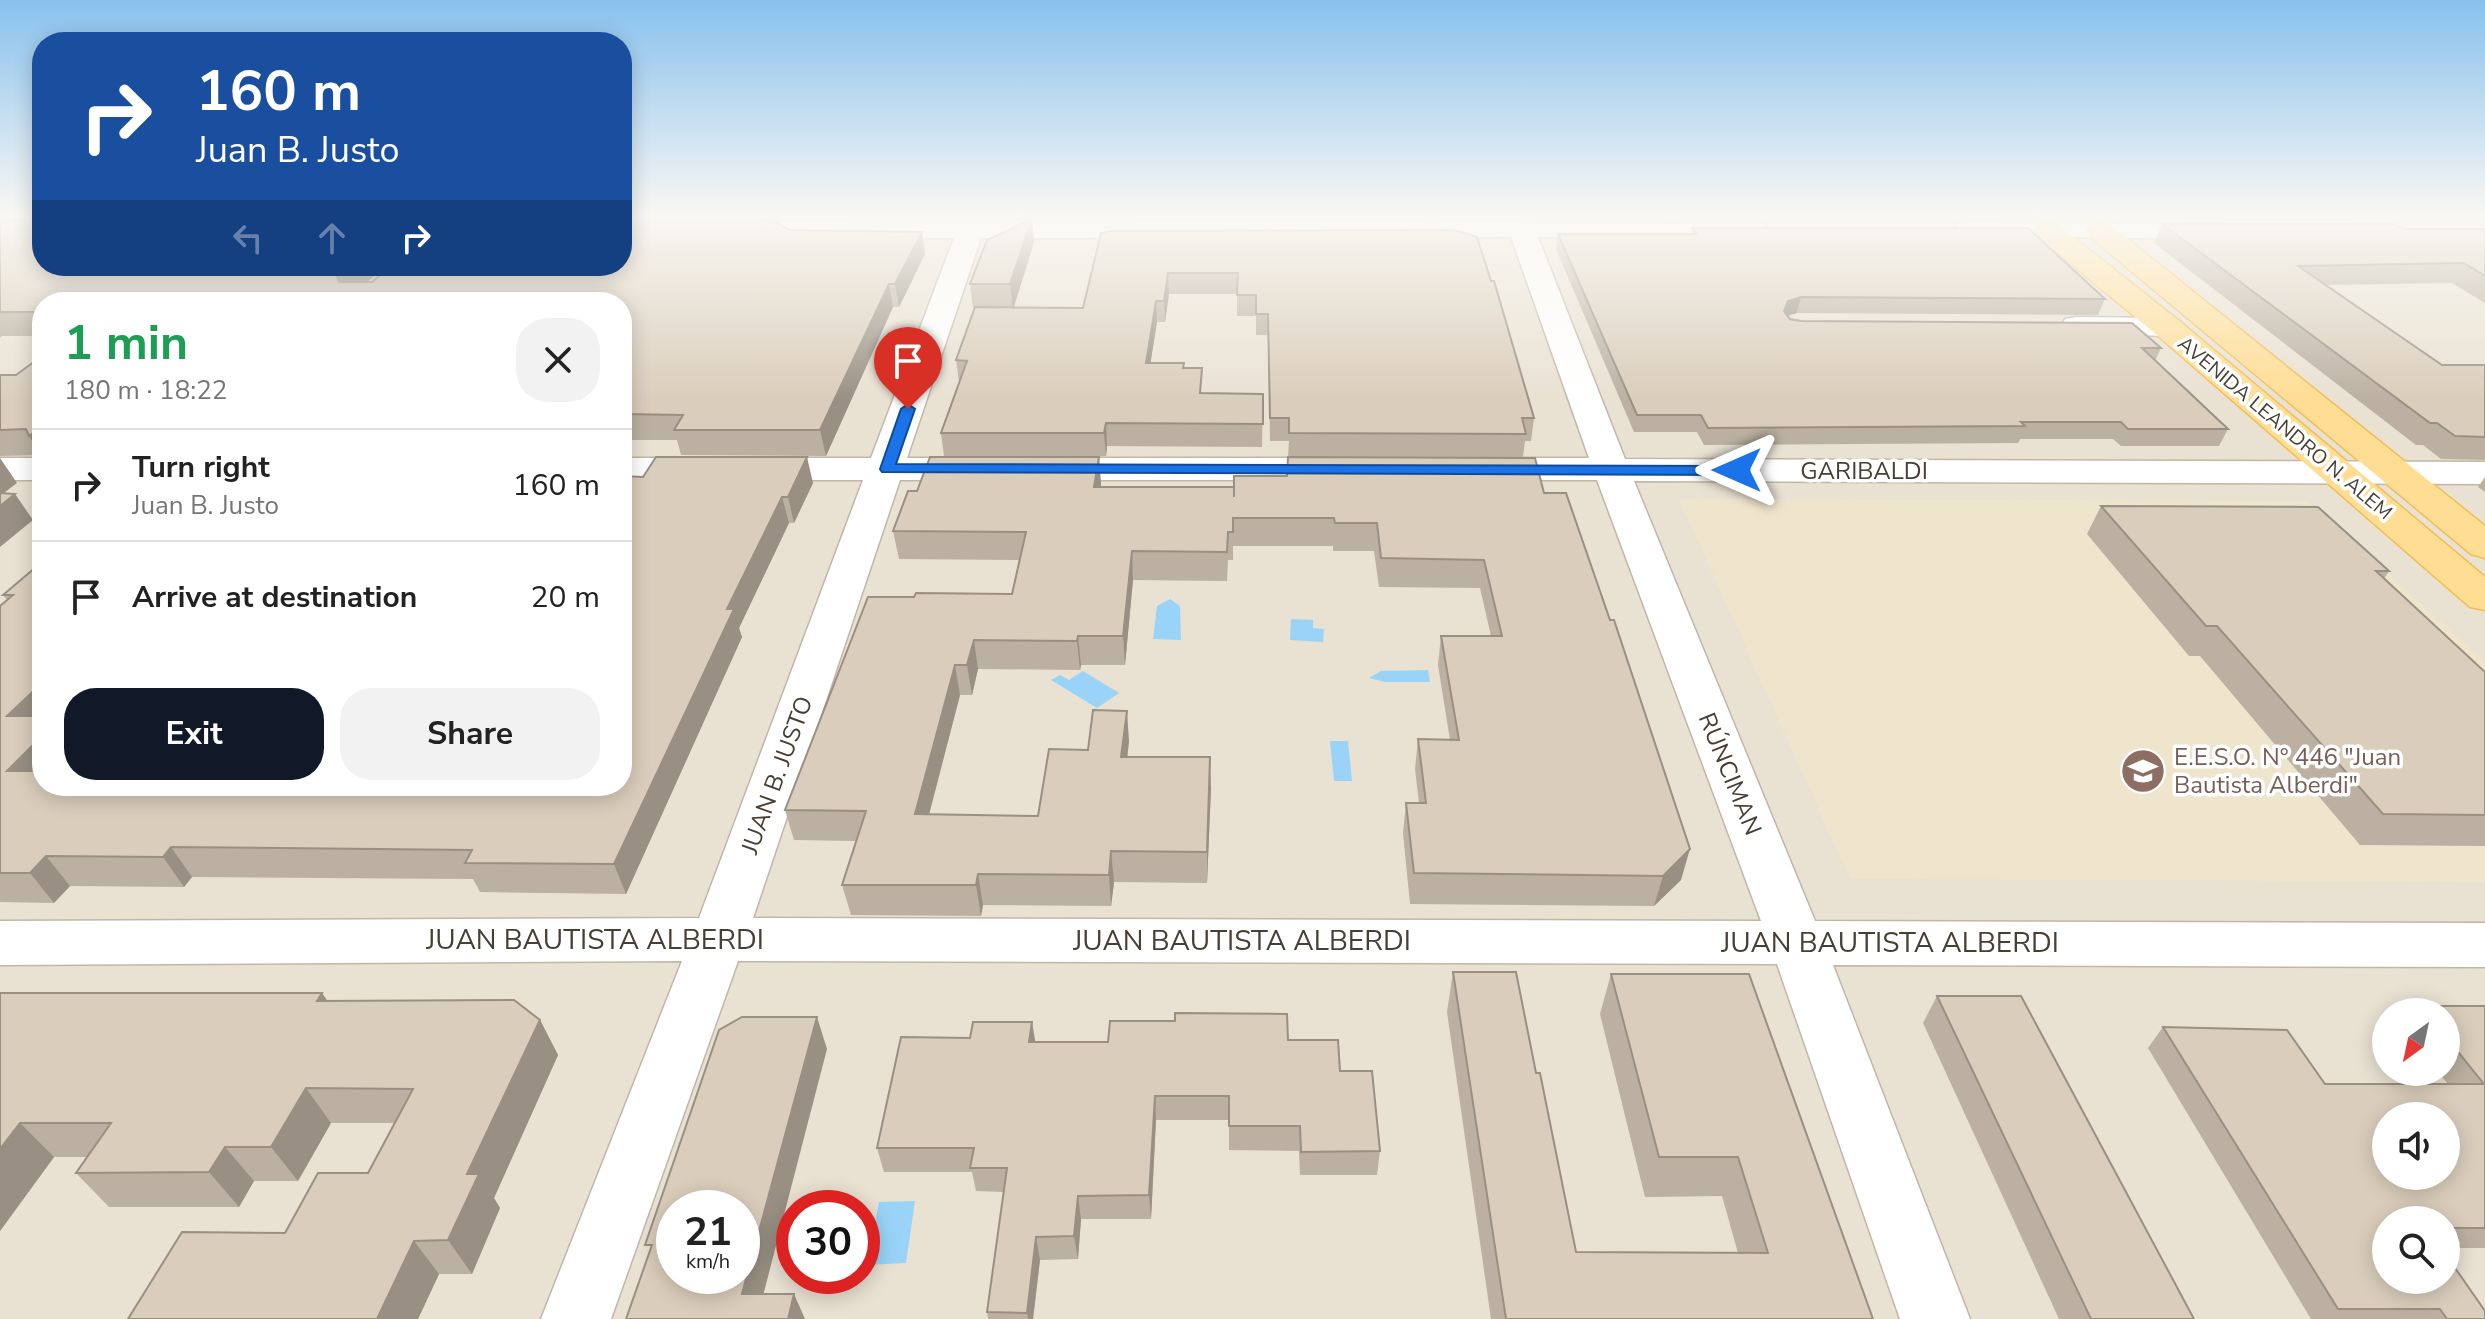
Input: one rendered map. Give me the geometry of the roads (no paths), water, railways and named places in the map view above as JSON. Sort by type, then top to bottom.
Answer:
[{"type":"main road","name":"AVENIDA LEANDRO N. ALEM","points":[[2106,278],[2485,598]]},
{"type":"main road","name":"AVENIDA LEANDRO N. ALEM","points":[[2157,278],[2485,546]]},
{"type":"street","name":"JUAN B. JUSTO","points":[[576,1319],[718,939],[954,278]]},
{"type":"street","name":"RÚNCIMAN","points":[[1540,278],[1611,470],[1797,943],[1935,1319]]},
{"type":"street","points":[[2044,326],[2167,327]]},
{"type":"street","points":[[0,469],[32,469]]},
{"type":"street","points":[[632,469],[1375,469]]},
{"type":"street","name":"GARIBALDI","points":[[1438,469],[2485,473]]},
{"type":"street","name":"JUAN BAUTISTA ALBERDI","points":[[0,943],[718,939],[2485,945]]},
{"type":"water","points":[[1170,599],[1180,606],[1181,640],[1153,639],[1157,606]]},
{"type":"water","points":[[1291,619],[1313,620],[1313,628],[1324,629],[1323,642],[1290,640]]},
{"type":"water","points":[[1428,670],[1430,682],[1385,682],[1369,678],[1381,671]]},
{"type":"water","points":[[1083,671],[1119,693],[1097,708],[1051,680],[1060,675],[1069,680]]},
{"type":"water","points":[[1330,741],[1348,741],[1352,781],[1334,781]]},
{"type":"water","points":[[915,1201],[906,1263],[880,1264],[880,1202]]},
{"type":"place","name":"E.E.S.O. N° 446 \"Juan Bautista Alberdi\"","points":[[2143,771]]}]
